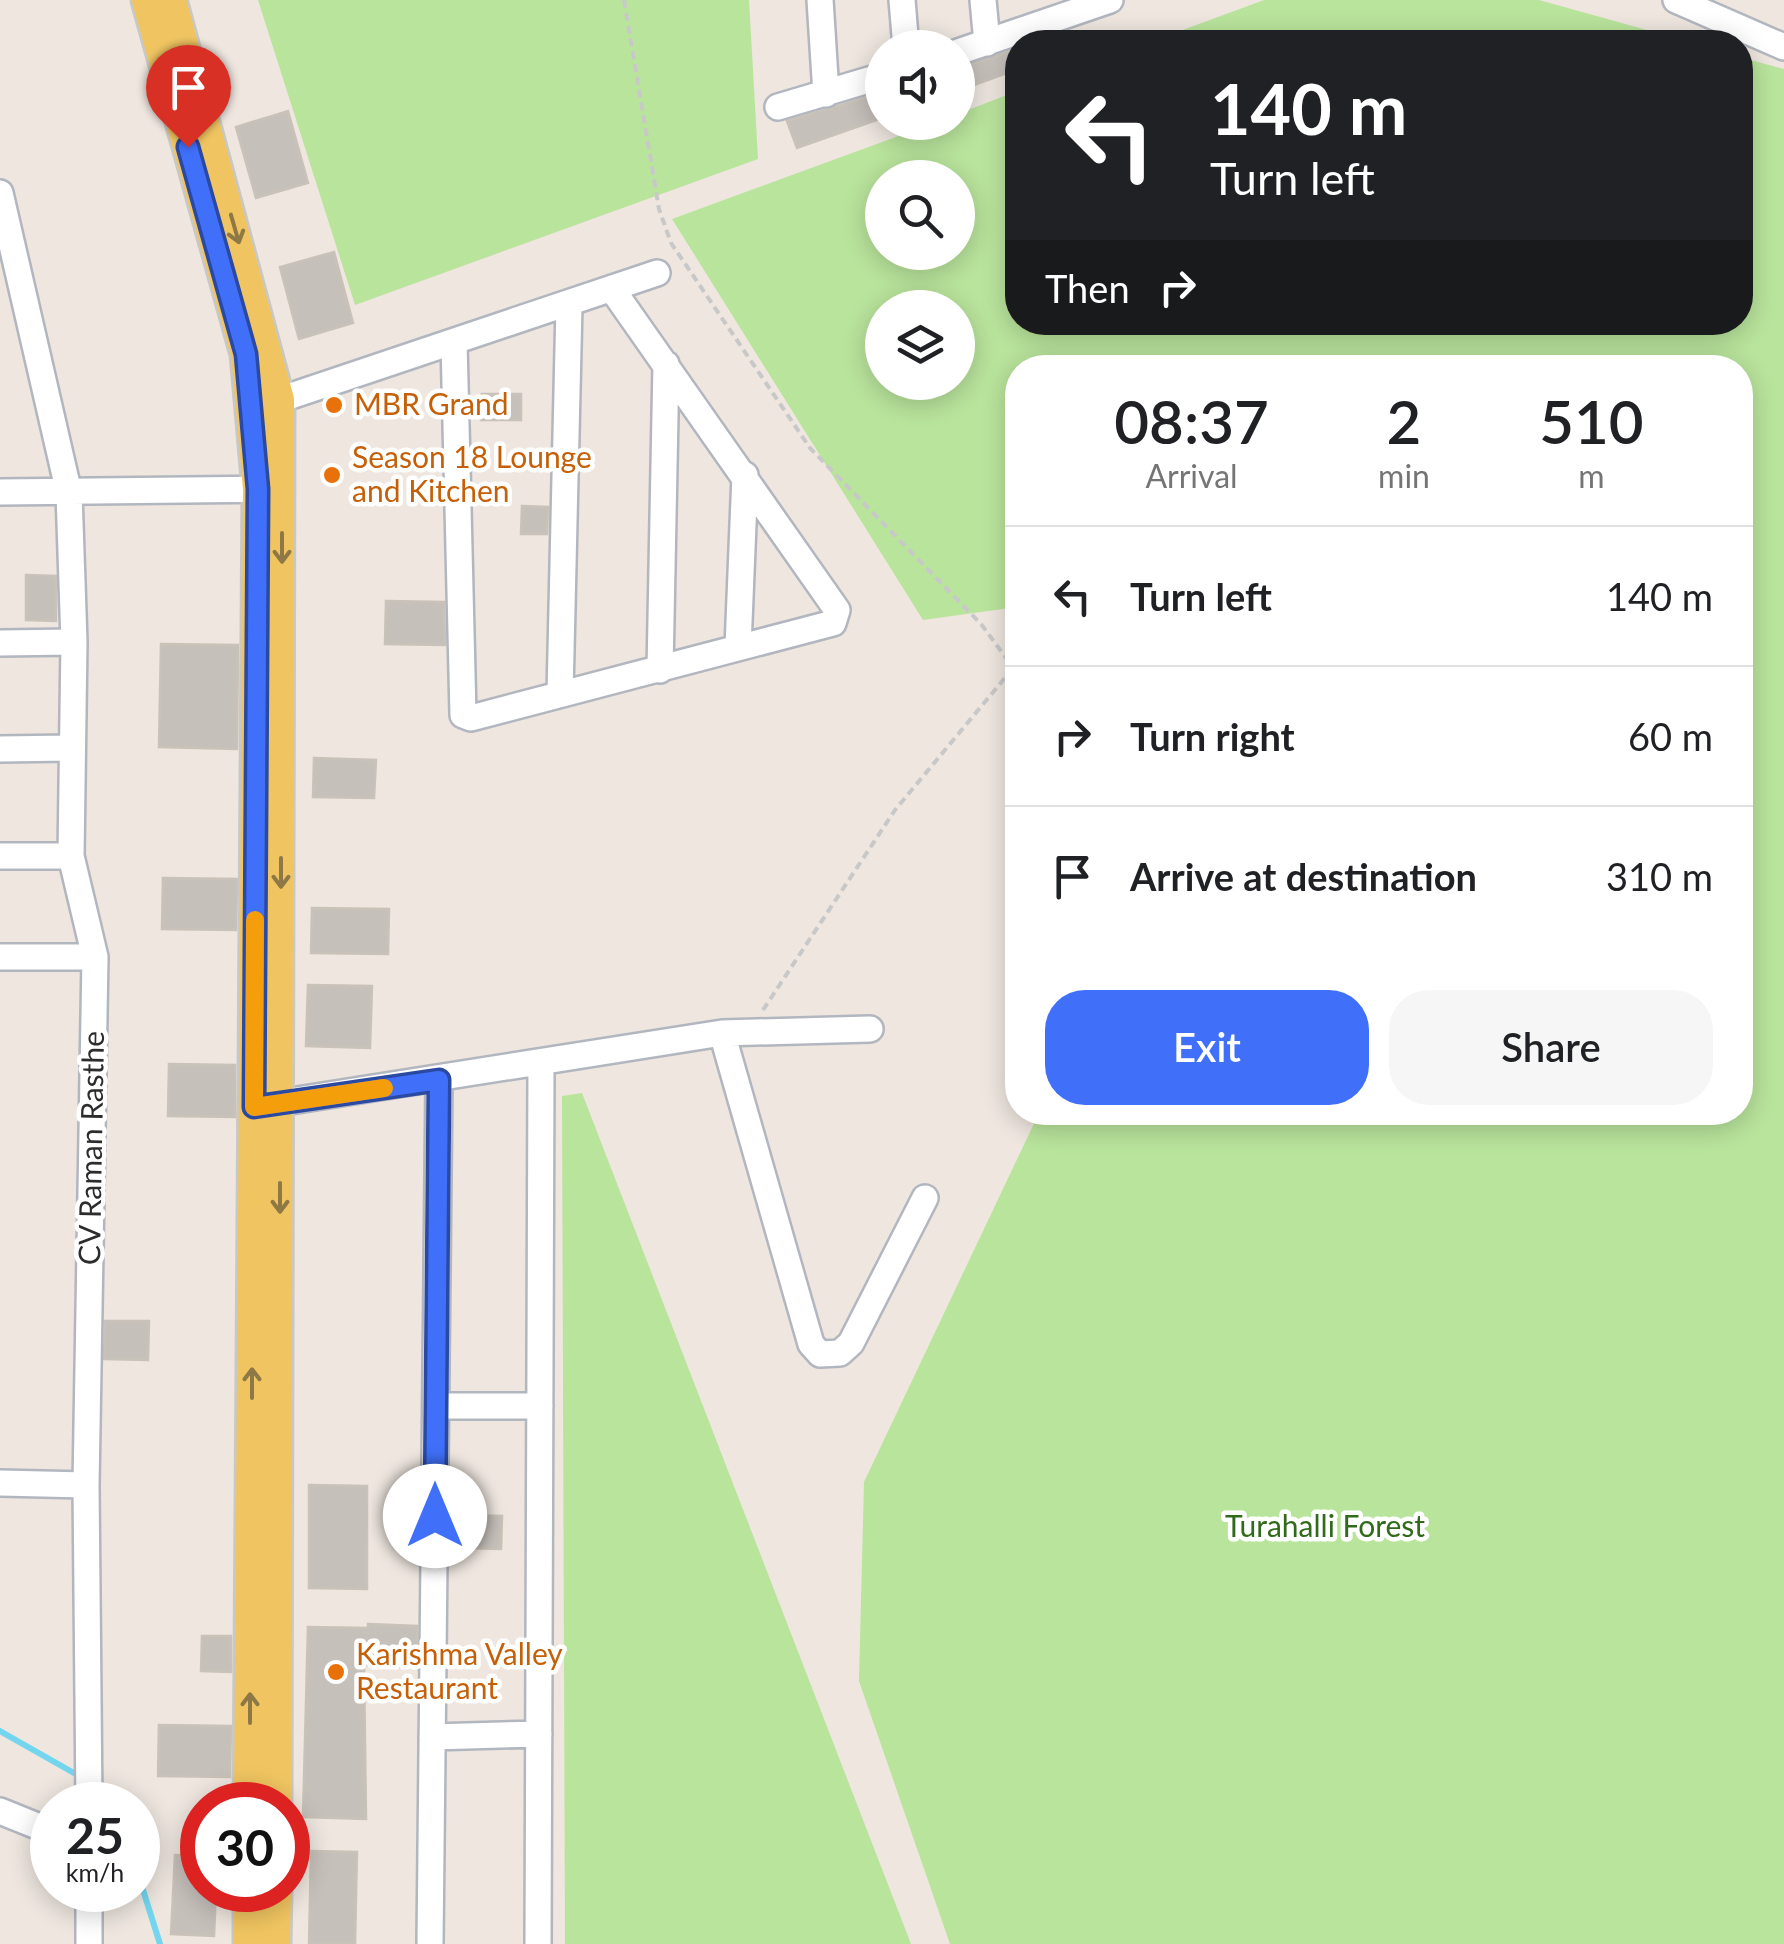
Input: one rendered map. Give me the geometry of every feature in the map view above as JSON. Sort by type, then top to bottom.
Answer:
[{"type":"main road","points":[[147,0],[246,354],[270,489]]},
{"type":"main road","points":[[171,0],[279,400],[270,489],[267,1106],[276,1782]]},
{"type":"main road","points":[[250,1782],[267,1106]]},
{"type":"main road","points":[[248,1944],[249,1912]]},
{"type":"main road","points":[[276,1912],[276,1944]]},
{"type":"street","points":[[820,0],[826,94]]},
{"type":"street","points":[[902,0],[904,30]]},
{"type":"street","points":[[983,0],[987,43]]},
{"type":"street","points":[[1016,30],[1066,8],[1110,0]]},
{"type":"street","points":[[1676,0],[1705,6],[1751,30]]},
{"type":"street","points":[[1753,31],[1784,47]]},
{"type":"street","points":[[975,47],[1005,35]]},
{"type":"street","points":[[778,107],[865,81]]},
{"type":"street","name":"CV Raman Rasthe","points":[[0,192],[69,493],[74,642],[71,856],[95,957],[86,1486],[89,1782]]},
{"type":"street","points":[[279,400],[657,273]]},
{"type":"street","points":[[454,342],[461,712],[472,718],[833,623],[838,614],[612,288]]},
{"type":"street","points":[[560,694],[570,305]]},
{"type":"street","points":[[660,670],[666,364]]},
{"type":"street","points":[[738,647],[745,476]]},
{"type":"street","points":[[0,492],[270,489]]},
{"type":"street","points":[[0,643],[74,642]]},
{"type":"street","points":[[0,750],[70,748]]},
{"type":"street","points":[[0,856],[71,856]]},
{"type":"street","points":[[0,957],[95,957]]},
{"type":"street","points":[[267,1106],[736,1033],[870,1029]]},
{"type":"street","points":[[736,1033],[811,1344],[820,1354],[840,1353],[851,1343],[925,1198]]},
{"type":"street","points":[[538,1944],[541,1063]]},
{"type":"street","points":[[430,1944],[439,1080]]},
{"type":"street","points":[[436,1406],[540,1406]]},
{"type":"street","points":[[0,1483],[86,1486]]},
{"type":"street","points":[[432,1736],[539,1734]]},
{"type":"street","points":[[0,1811],[30,1823]]},
{"type":"street","points":[[89,1912],[89,1944]]},
{"type":"path","points":[[624,0],[659,209],[671,243],[810,448],[981,624],[1005,655]]},
{"type":"path","points":[[736,1033],[895,810],[1005,678]]},
{"type":"green space","points":[[258,0],[749,0],[758,159],[355,305]]},
{"type":"green space","points":[[1264,0],[1539,0],[1647,30],[1183,30]]},
{"type":"green space","name":"Turahalli Forest","points":[[1753,61],[1784,69],[1784,1944],[950,1944],[859,1681],[864,1482],[1033,1125],[1753,1125],[1753,355],[1005,355],[1005,609],[923,620],[672,219],[888,140],[975,140],[975,107],[1005,96],[1005,335],[1753,335]]},
{"type":"green space","points":[[582,1093],[911,1944],[565,1944],[562,1096]]},
{"type":"building","points":[[1005,53],[1005,74],[975,85],[975,63]]},
{"type":"building","points":[[865,98],[865,124],[797,148],[787,121]]},
{"type":"building","points":[[288,111],[308,183],[256,198],[236,127]]},
{"type":"building","points":[[334,252],[353,323],[299,339],[280,267]]},
{"type":"building","points":[[482,394],[521,394],[521,420],[481,420]]},
{"type":"building","points":[[522,506],[548,507],[547,534],[521,534]]},
{"type":"building","points":[[26,575],[56,576],[56,621],[26,620]]},
{"type":"building","points":[[386,601],[444,602],[445,645],[385,644]]},
{"type":"building","points":[[161,644],[238,645],[237,749],[159,747]]},
{"type":"building","points":[[314,758],[376,760],[374,798],[313,797]]},
{"type":"building","points":[[163,878],[237,879],[236,930],[162,929]]},
{"type":"building","points":[[312,908],[389,909],[388,954],[311,953]]},
{"type":"building","points":[[308,985],[372,986],[370,1048],[306,1046]]},
{"type":"building","points":[[169,1064],[235,1065],[235,1117],[168,1116]]},
{"type":"building","points":[[105,1321],[149,1321],[148,1360],[104,1359]]},
{"type":"building","points":[[309,1485],[367,1486],[367,1589],[309,1588]]},
{"type":"building","points":[[460,1515],[502,1516],[501,1549],[459,1548]]},
{"type":"building","points":[[368,1624],[417,1626],[417,1667],[364,1665],[366,1819],[310,1817],[310,1782],[304,1782],[308,1627],[368,1628]]},
{"type":"building","points":[[202,1636],[231,1636],[231,1672],[201,1671]]},
{"type":"building","points":[[159,1725],[231,1726],[230,1777],[158,1776]]},
{"type":"building","points":[[311,1851],[357,1852],[355,1944],[309,1944]]},
{"type":"building","points":[[175,1855],[180,1855],[180,1912],[215,1912],[214,1936],[171,1934]]},
{"type":"waterway","points":[[0,1731],[81,1777]]},
{"type":"waterway","points":[[150,1912],[160,1944]]},
{"type":"slow traffic","points":[[255,920],[254,1107],[384,1088]]},
{"type":"place","name":"MBR Grand","points":[[334,405]]},
{"type":"place","name":"Season 18 Lounge and Kitchen","points":[[332,475]]},
{"type":"place","name":"Karishma Valley Restaurant","points":[[336,1672]]},
{"type":"route","points":[[188,147],[240,330],[251,387],[258,489],[254,1107],[439,1080],[435,1516]]}]
